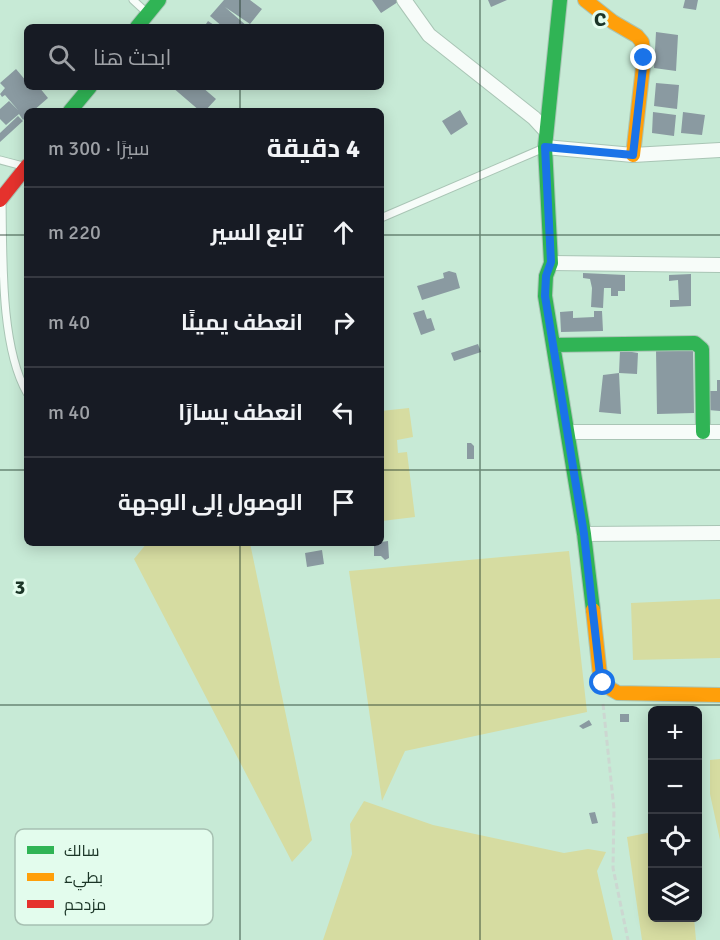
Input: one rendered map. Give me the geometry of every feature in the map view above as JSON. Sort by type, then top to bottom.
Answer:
[{"type":"street","points":[[139,24],[159,0]]},
{"type":"street","points":[[404,0],[429,35],[534,118],[546,131]]},
{"type":"street","points":[[560,0],[545,147],[551,262],[544,285],[584,534],[600,675],[603,683],[609,688],[626,694],[720,695]]},
{"type":"street","points":[[585,0],[613,22],[637,36],[642,42],[644,58],[633,155]]},
{"type":"street","points":[[72,108],[88,90]]},
{"type":"street","points":[[545,147],[633,155],[720,150]]},
{"type":"street","points":[[1,198],[24,169]]},
{"type":"street","points":[[551,262],[720,265]]},
{"type":"street","points":[[553,345],[695,343],[702,349],[703,432]]},
{"type":"street","points":[[569,432],[720,432]]},
{"type":"street","points":[[584,534],[720,533]]},
{"type":"lane","points":[[133,0],[148,13]]},
{"type":"lane","points":[[384,217],[545,147]]},
{"type":"lane","points":[[0,160],[24,166]]},
{"type":"lane","points":[[1,198],[7,335],[13,367],[24,387]]},
{"type":"path","points":[[609,688],[603,706],[614,809],[613,868],[628,940]]},
{"type":"green space","points":[[409,408],[413,437],[397,440],[398,453],[407,452],[415,517],[384,521],[384,411]]},
{"type":"green space","points":[[145,546],[251,546],[312,840],[292,862],[134,559]]},
{"type":"green space","points":[[569,551],[587,712],[405,751],[382,801],[349,571]]},
{"type":"green space","points":[[720,599],[720,658],[633,660],[631,603]]},
{"type":"green space","points":[[720,759],[720,840],[710,794],[710,760]]},
{"type":"green space","points":[[364,801],[433,825],[564,853],[588,849],[606,852],[597,871],[613,940],[323,940],[352,854],[350,824]]},
{"type":"green space","points":[[648,833],[648,922],[694,922],[696,940],[642,940],[627,837]]},
{"type":"building","points":[[224,0],[250,0],[262,9],[250,24],[225,7],[245,24],[219,24],[210,16]]},
{"type":"building","points":[[372,0],[401,0],[381,13]]},
{"type":"building","points":[[488,0],[507,0],[491,7]]},
{"type":"building","points":[[685,0],[698,0],[696,10],[683,8]]},
{"type":"building","points":[[656,32],[678,35],[676,71],[654,68]]},
{"type":"building","points":[[16,69],[24,78],[24,90],[41,90],[48,98],[36,108],[24,108],[23,120],[19,114],[6,125],[0,119],[0,109],[9,101],[18,110],[5,95],[2,97],[0,94],[5,88],[0,83]]},
{"type":"building","points":[[656,83],[679,85],[677,109],[654,106]]},
{"type":"building","points":[[176,90],[206,90],[216,99],[208,108],[196,108]]},
{"type":"building","points":[[460,110],[468,124],[451,135],[442,121]]},
{"type":"building","points":[[653,112],[676,115],[674,136],[652,133]]},
{"type":"building","points":[[683,112],[705,115],[702,135],[681,133]]},
{"type":"building","points":[[18,116],[23,121],[0,142],[0,133]]},
{"type":"building","points":[[449,271],[456,273],[460,288],[422,300],[417,286],[444,278],[443,273]]},
{"type":"building","points":[[583,273],[625,275],[625,291],[618,291],[618,296],[611,296],[611,288],[604,288],[603,308],[591,307],[590,279],[583,278]]},
{"type":"building","points":[[691,274],[691,306],[670,307],[670,300],[679,300],[678,280],[669,281],[669,275]]},
{"type":"building","points":[[424,310],[427,319],[431,318],[435,330],[421,335],[413,313]]},
{"type":"building","points":[[573,311],[573,318],[594,317],[594,311],[602,311],[603,331],[561,332],[560,312]]},
{"type":"building","points":[[478,344],[481,352],[454,361],[451,353]]},
{"type":"building","points":[[656,349],[693,349],[694,413],[657,414]]},
{"type":"building","points":[[620,350],[638,353],[637,374],[619,373]]},
{"type":"building","points":[[619,373],[621,414],[599,412],[603,375]]},
{"type":"building","points":[[717,380],[720,380],[720,411],[708,410],[708,391],[717,391]]},
{"type":"building","points":[[467,443],[474,446],[474,459],[467,459]]},
{"type":"building","points":[[388,541],[389,558],[385,560],[381,556],[374,556],[374,546],[384,546],[384,542]]},
{"type":"building","points":[[322,550],[324,564],[307,567],[305,553]]},
{"type":"building","points":[[620,714],[629,714],[629,722],[620,722]]},
{"type":"building","points":[[589,720],[592,725],[583,729],[579,726]]},
{"type":"building","points":[[595,812],[598,823],[592,824],[589,813]]},
{"type":"traffic: fast","points":[[139,24],[159,0]]},
{"type":"traffic: fast","points":[[560,0],[545,147],[551,263],[546,276],[545,296],[584,534],[593,610]]},
{"type":"traffic: fast","points":[[72,108],[88,90]]},
{"type":"traffic: fast","points":[[553,345],[695,343],[702,349],[703,432]]},
{"type":"traffic: slow","points":[[585,0],[613,22],[637,36],[642,42],[644,58],[633,155]]},
{"type":"traffic: slow","points":[[593,610],[600,675],[612,690],[618,693],[720,695]]},
{"type":"traffic: jam","points":[[0,200],[24,170]]},
{"type":"route","points":[[603,683],[600,675],[584,534],[569,432],[545,296],[544,285],[551,262],[545,147],[633,155],[644,58]]}]
